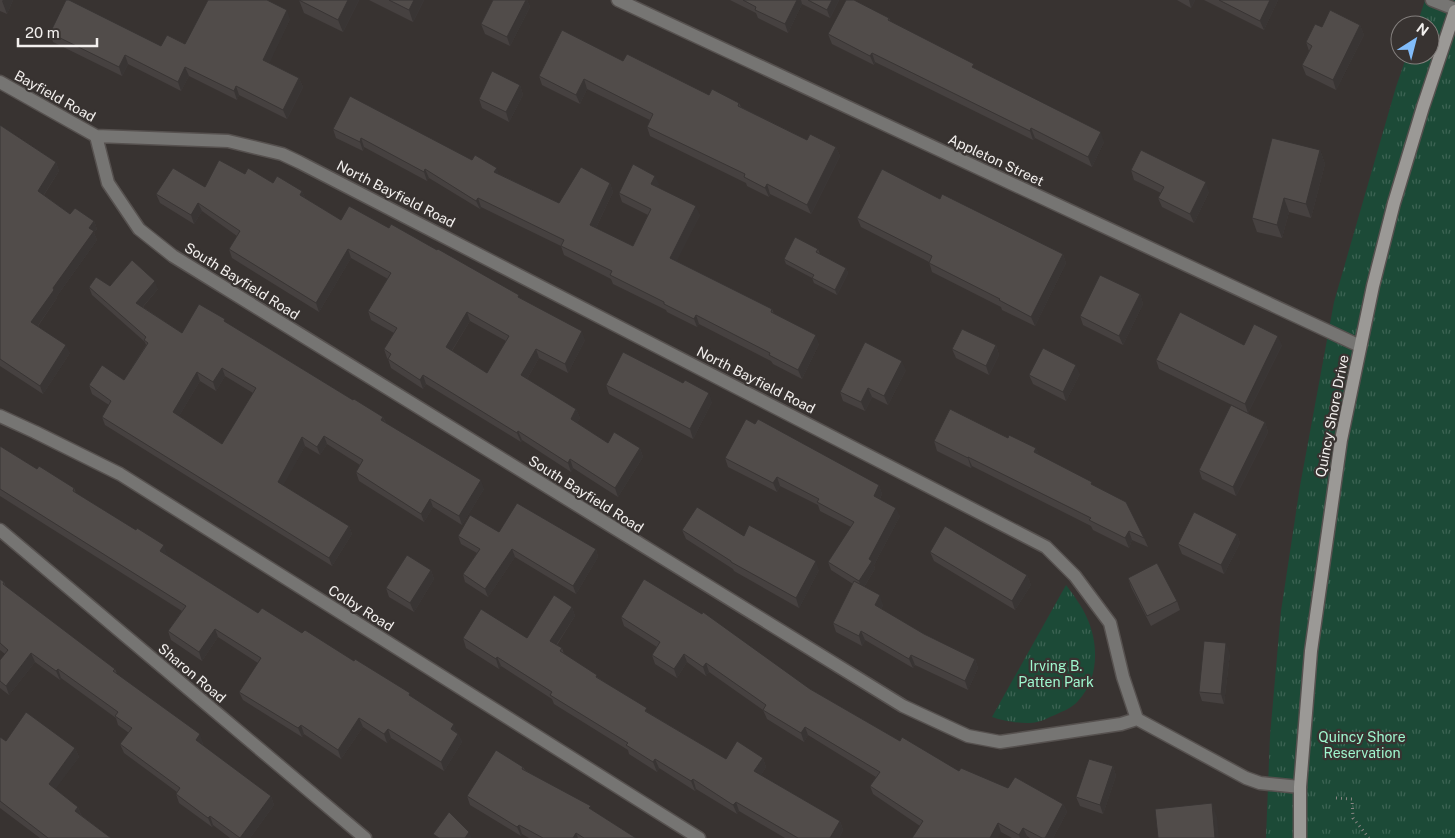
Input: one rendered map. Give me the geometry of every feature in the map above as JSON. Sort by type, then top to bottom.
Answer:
[{"type":"main road","name":"Quincy Shore Drive","points":[[1300,838],[1300,787],[1311,651],[1341,440],[1373,286],[1394,203],[1455,10]]},
{"type":"street","name":"Appleton Street","points":[[618,0],[1360,346]]},
{"type":"street","points":[[1432,0],[1455,10]]},
{"type":"street","name":"Bayfield Road","points":[[0,82],[96,136]]},
{"type":"street","name":"South Bayfield Road","points":[[96,136],[108,183],[139,230],[173,256],[903,706],[968,736],[1000,742],[1121,724],[1137,719]]},
{"type":"street","name":"North Bayfield Road","points":[[96,136],[228,141],[282,154],[1046,547],[1075,576],[1110,623],[1123,677],[1137,719]]},
{"type":"street","name":"Colby Road","points":[[0,416],[120,474],[699,838]]},
{"type":"street","name":"Sharon Road","points":[[0,530],[365,838]]},
{"type":"street","points":[[1137,719],[1246,778],[1260,783],[1300,787]]},
{"type":"path","points":[[1336,798],[1352,799],[1353,818],[1369,838]]},
{"type":"green space","name":"Quincy Shore Reservation","points":[[1425,0],[1455,0],[1455,838],[1266,838],[1270,736],[1281,611],[1300,486],[1334,302],[1404,65],[1440,65],[1440,15],[1420,15]]},
{"type":"green space","name":"Irving B. Patten Park","points":[[1066,585],[1085,614],[1094,639],[1095,661],[1090,682],[1085,692],[1070,707],[1055,715],[1032,723],[1020,723],[992,717]]},
{"type":"building","points":[[66,0],[161,46],[167,35],[185,44],[208,0],[267,0],[287,10],[263,60],[299,78],[283,110],[236,86],[234,91],[185,67],[178,82],[125,55],[119,67],[50,33]]},
{"type":"building","points":[[299,0],[348,0],[338,20]]},
{"type":"building","points":[[389,0],[414,0],[409,10]]},
{"type":"building","points":[[493,0],[526,0],[507,37],[481,24]]},
{"type":"building","points":[[743,0],[797,0],[785,24],[755,10],[756,7]]},
{"type":"building","points":[[808,0],[832,0],[827,10]]},
{"type":"building","points":[[846,0],[854,0],[889,18],[888,20],[974,64],[972,67],[1101,132],[1088,157],[1031,128],[1030,131],[872,53],[870,56],[828,34]]},
{"type":"building","points":[[1219,0],[1270,0],[1260,21]]},
{"type":"building","points":[[1330,10],[1360,25],[1333,80],[1302,65],[1312,46],[1306,42],[1315,24],[1322,27]]},
{"type":"building","points":[[562,30],[623,61],[627,54],[709,95],[712,89],[739,103],[738,106],[807,140],[810,134],[836,147],[807,205],[767,184],[765,188],[744,177],[745,174],[647,127],[653,114],[584,79],[576,95],[539,76]]},
{"type":"building","points":[[492,71],[520,85],[506,112],[479,99]]},
{"type":"building","points":[[350,96],[472,160],[475,155],[497,168],[494,172],[559,203],[581,167],[610,183],[590,225],[633,246],[651,209],[619,193],[633,164],[655,176],[651,184],[696,206],[670,258],[772,309],[771,312],[816,335],[798,370],[769,355],[770,353],[696,315],[694,319],[610,275],[612,271],[561,246],[564,240],[478,198],[476,201],[425,169],[424,172],[361,138],[360,142],[333,129]]},
{"type":"building","points":[[0,125],[56,162],[38,191],[70,214],[75,208],[94,221],[89,228],[94,231],[31,322],[66,345],[40,386],[0,359]]},
{"type":"building","points":[[1272,138],[1320,150],[1306,204],[1284,198],[1277,225],[1252,218]]},
{"type":"building","points":[[1141,150],[1206,182],[1190,214],[1158,198],[1164,187],[1131,170]]},
{"type":"building","points":[[219,160],[245,174],[248,168],[273,183],[277,176],[302,191],[300,195],[341,220],[349,206],[389,228],[391,224],[519,295],[518,297],[582,331],[565,364],[536,349],[521,375],[576,409],[571,419],[608,443],[614,432],[640,448],[615,488],[570,459],[568,463],[518,431],[517,433],[423,375],[420,380],[388,359],[391,354],[384,349],[397,328],[368,311],[391,273],[348,249],[316,303],[229,249],[240,231],[198,203],[191,215],[156,194],[173,168],[205,187]],"holes":[[[467,312],[509,336],[487,373],[446,347]]]},
{"type":"building","points":[[882,169],[940,199],[942,194],[1063,254],[1031,317],[929,263],[932,256],[857,218]]},
{"type":"building","points":[[795,237],[818,249],[816,252],[846,268],[835,290],[812,278],[814,275],[784,259]]},
{"type":"building","points":[[132,260],[155,281],[136,303],[182,333],[199,304],[383,417],[381,420],[481,480],[459,516],[430,499],[421,514],[356,472],[363,460],[324,436],[317,447],[302,437],[278,482],[349,526],[329,558],[102,417],[111,401],[89,385],[102,365],[124,380],[148,343],[144,340],[146,337],[89,287],[96,277],[110,286]],"holes":[[[222,368],[256,388],[222,444],[173,412],[197,372],[213,382]]]},
{"type":"building","points":[[1100,275],[1140,294],[1119,336],[1080,316]]},
{"type":"building","points":[[1180,312],[1244,345],[1254,324],[1278,336],[1245,404],[1156,360]]},
{"type":"building","points":[[962,329],[996,345],[986,366],[952,349]]},
{"type":"building","points":[[865,342],[902,361],[884,396],[868,388],[861,402],[840,392]]},
{"type":"building","points":[[1043,348],[1076,365],[1063,392],[1029,375]]},
{"type":"building","points":[[623,352],[683,383],[685,380],[709,393],[690,429],[606,385]]},
{"type":"building","points":[[1231,405],[1265,422],[1233,487],[1199,470]]},
{"type":"building","points":[[950,409],[1008,438],[1009,435],[1036,448],[1034,452],[1126,502],[1144,538],[1129,531],[1125,538],[1089,520],[1091,518],[934,441]]},
{"type":"building","points":[[746,419],[755,424],[758,419],[879,485],[874,496],[896,508],[869,559],[872,561],[859,581],[828,562],[854,522],[817,502],[819,499],[777,477],[773,483],[725,458]]},
{"type":"building","points":[[0,446],[37,469],[39,466],[74,488],[73,491],[164,545],[160,551],[258,613],[262,608],[302,633],[305,630],[410,693],[409,695],[454,724],[451,729],[458,734],[441,762],[388,729],[384,734],[359,718],[338,750],[301,725],[298,728],[239,692],[261,658],[215,629],[199,652],[168,631],[186,606],[0,489]]},
{"type":"building","points":[[517,503],[596,549],[573,586],[512,549],[485,589],[463,574],[480,549],[458,536],[470,515],[499,532]]},
{"type":"building","points":[[697,507],[744,536],[749,525],[816,561],[796,598],[731,562],[682,530]]},
{"type":"building","points":[[1194,512],[1237,534],[1221,565],[1178,544]]},
{"type":"building","points":[[945,526],[1027,575],[1012,601],[930,552]]},
{"type":"building","points":[[407,555],[431,570],[410,603],[386,588]]},
{"type":"building","points":[[1157,563],[1177,601],[1147,616],[1128,578]]},
{"type":"building","points":[[0,579],[4,582],[3,584],[115,669],[113,671],[200,734],[196,740],[271,796],[240,838],[210,816],[208,818],[176,794],[180,788],[120,744],[132,728],[115,716],[118,712],[58,669],[56,671],[31,653],[6,686],[0,681],[0,660],[8,650],[0,643]]},
{"type":"building","points":[[644,579],[702,614],[703,612],[810,689],[900,741],[902,737],[959,771],[961,768],[1008,788],[1015,777],[1063,804],[1045,838],[1023,828],[1019,835],[998,823],[990,838],[912,838],[923,821],[870,786],[880,772],[805,727],[801,733],[763,710],[766,705],[706,663],[703,667],[684,654],[674,669],[652,655],[660,642],[621,617]]},
{"type":"building","points":[[854,581],[880,595],[875,605],[924,634],[975,659],[965,681],[911,655],[909,659],[861,631],[859,636],[833,623]]},
{"type":"building","points":[[554,595],[572,607],[550,641],[562,648],[560,651],[597,675],[596,677],[647,708],[645,711],[726,759],[737,741],[763,758],[754,771],[840,821],[830,838],[798,838],[736,802],[733,805],[693,779],[691,781],[655,759],[653,762],[626,745],[628,743],[550,695],[552,692],[463,638],[481,609],[527,638]]},
{"type":"building","points":[[1204,641],[1226,643],[1221,694],[1199,692]]},
{"type":"building","points":[[26,712],[75,748],[49,784],[78,807],[75,811],[111,838],[48,838],[0,801],[0,737],[6,741]]},
{"type":"building","points":[[496,750],[523,767],[522,769],[591,806],[589,808],[636,838],[584,838],[576,833],[573,838],[543,838],[519,825],[517,827],[467,796]]},
{"type":"building","points":[[1089,759],[1113,766],[1100,805],[1076,797]]},
{"type":"building","points":[[1212,803],[1215,838],[1158,838],[1155,809]]},
{"type":"building","points":[[449,812],[469,832],[465,838],[439,838],[433,834]]}]
